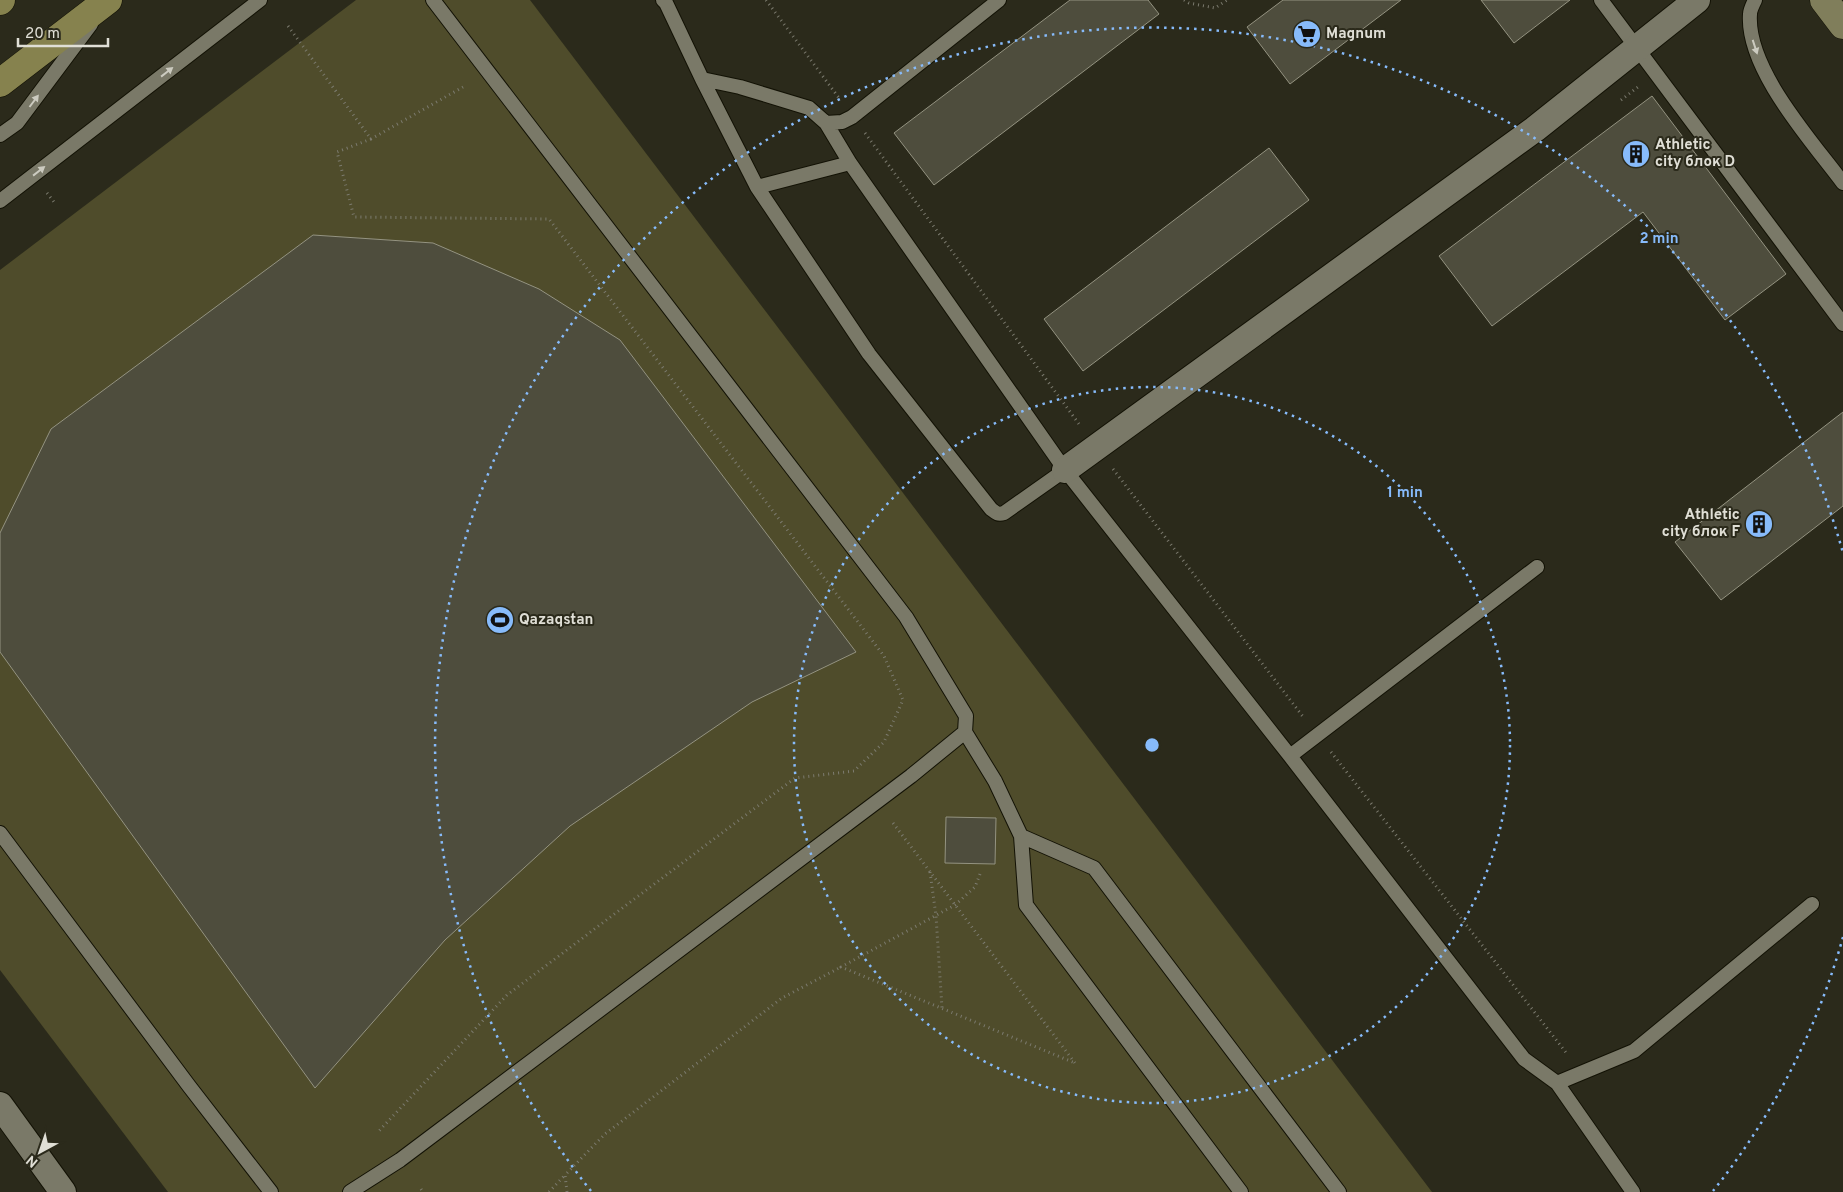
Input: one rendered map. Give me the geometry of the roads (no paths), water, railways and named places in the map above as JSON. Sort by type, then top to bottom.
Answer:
[{"type":"main road","points":[[0,83],[109,0]]},
{"type":"street","points":[[1065,470],[1528,135],[1697,0]]},
{"type":"street","points":[[1824,0],[1843,25]]},
{"type":"street","points":[[0,1105],[63,1192]]},
{"type":"lane","points":[[0,135],[17,123],[109,0]]},
{"type":"lane","points":[[0,201],[260,0]]},
{"type":"lane","points":[[433,0],[906,617],[966,716],[965,732],[995,781],[1021,836],[1026,905],[1241,1192]]},
{"type":"lane","points":[[663,0],[682,34],[702,79],[757,187],[869,354],[995,513],[1004,513],[1065,470]]},
{"type":"lane","points":[[826,123],[842,122],[852,117],[999,0]]},
{"type":"lane","points":[[1601,0],[1843,324]]},
{"type":"lane","points":[[1755,0],[1750,14],[1752,44],[1770,85],[1843,183]]},
{"type":"lane","points":[[702,79],[740,86],[809,108],[826,123],[850,163],[1065,470],[1290,756],[1524,1059],[1557,1083],[1633,1192]]},
{"type":"lane","points":[[757,187],[850,163]]},
{"type":"lane","points":[[1290,756],[1537,567]]},
{"type":"lane","points":[[350,1192],[400,1160],[911,776],[965,732]]},
{"type":"lane","points":[[0,833],[189,1086],[271,1192]]},
{"type":"lane","points":[[1021,836],[1094,868],[1339,1192]]},
{"type":"lane","points":[[1557,1083],[1634,1051],[1812,904]]},
{"type":"place","name":"Magnum","points":[[1307,34]]},
{"type":"place","name":"Athletic city блок D","points":[[1636,154]]},
{"type":"place","name":"Athletic city блок F","points":[[1759,524]]},
{"type":"place","name":"Qazaqstan","points":[[500,620]]}]
